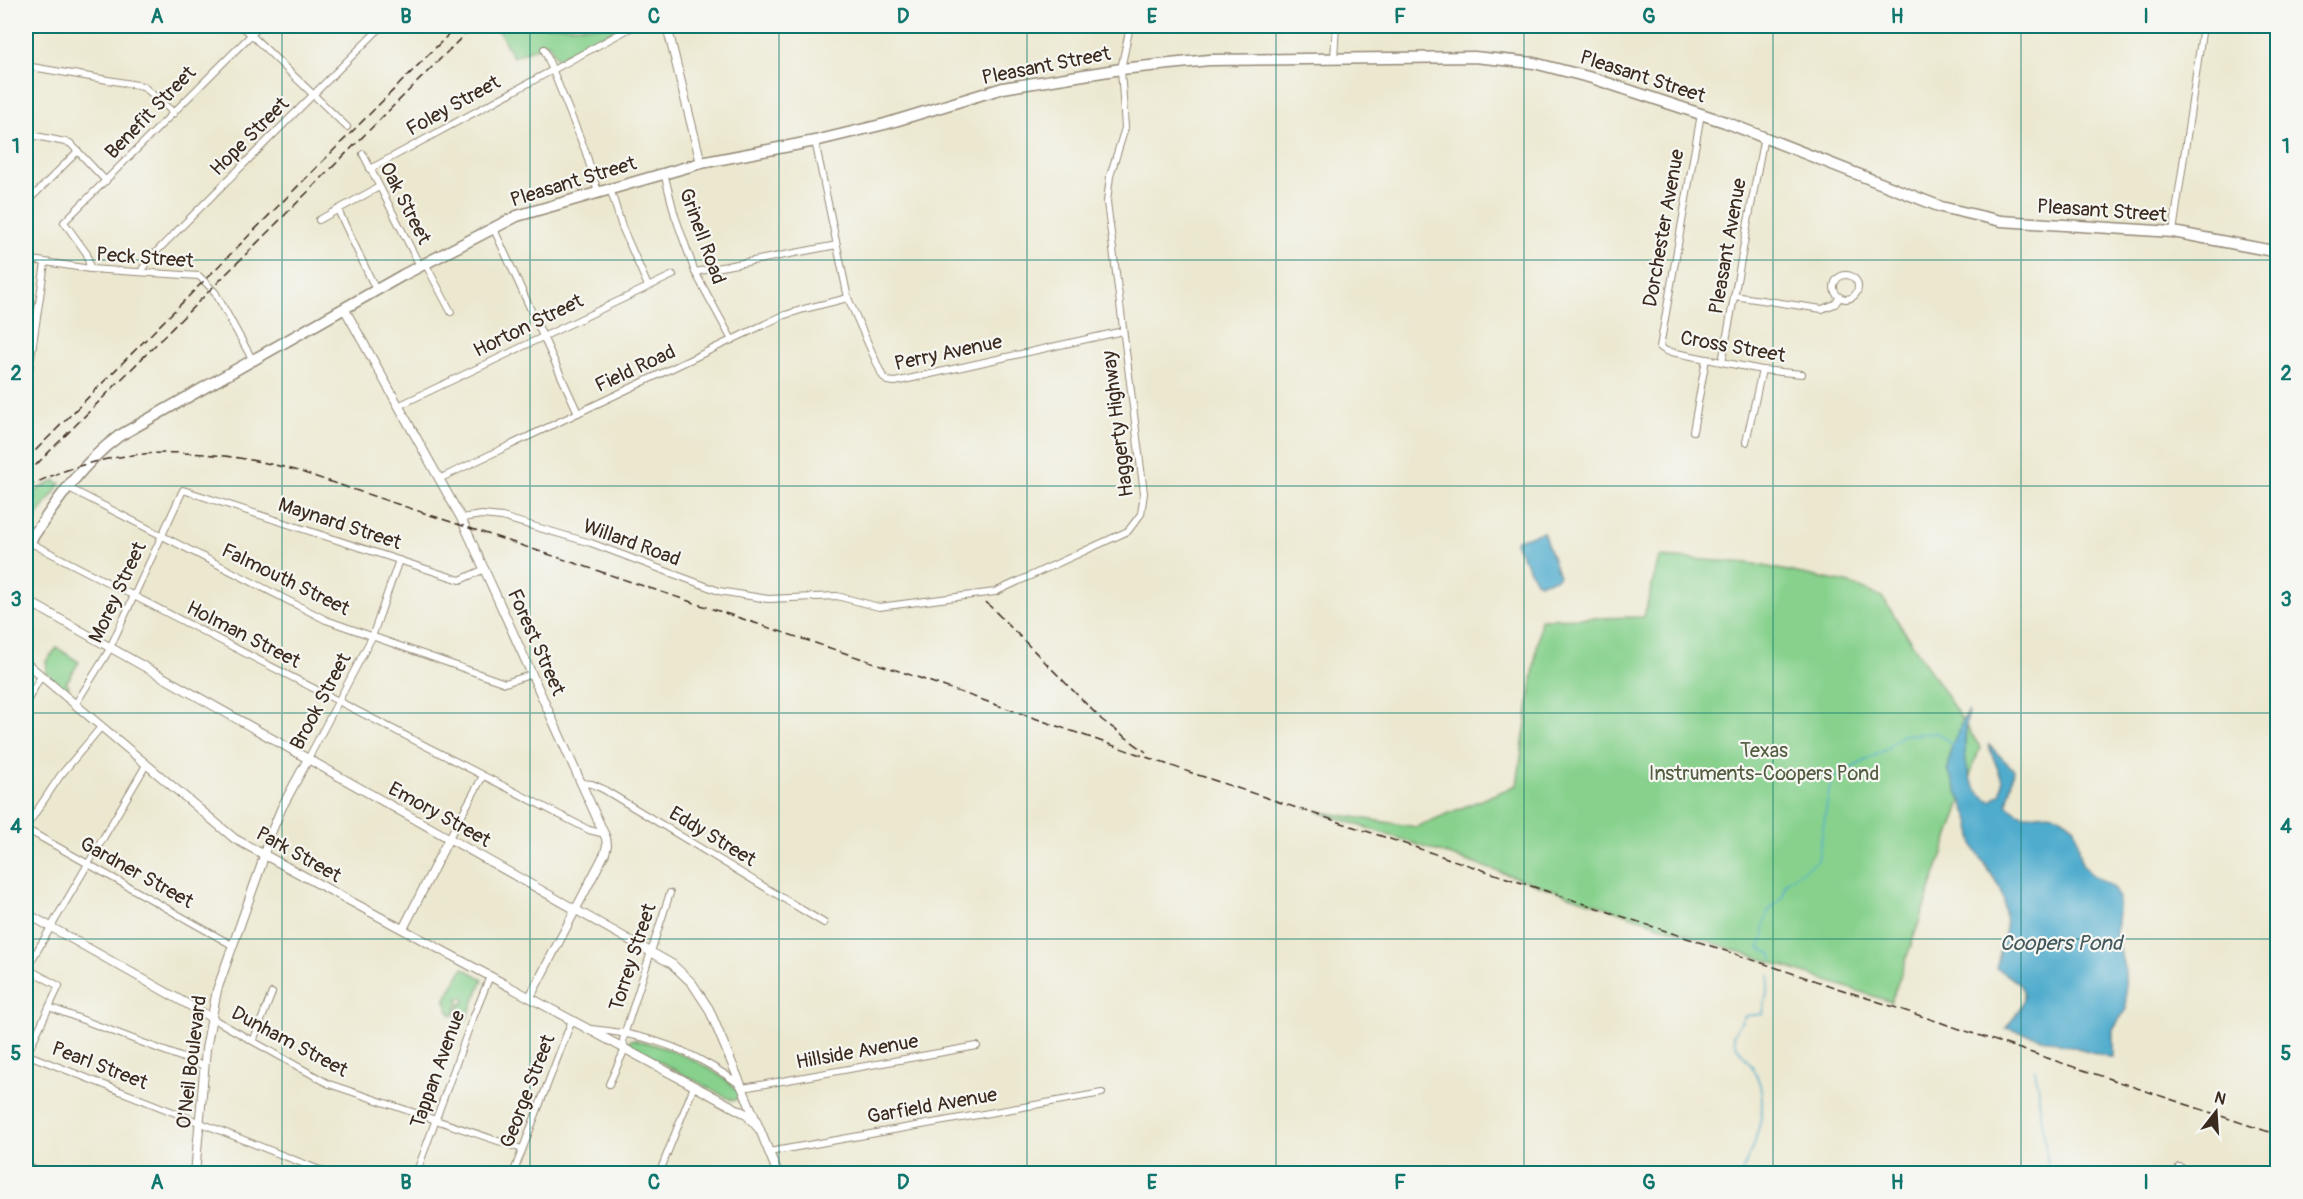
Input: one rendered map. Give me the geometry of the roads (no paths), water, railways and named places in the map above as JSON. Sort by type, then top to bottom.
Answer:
[{"type":"highway","name":"Pleasant Street","points":[[27,544],[67,487],[88,462],[118,436],[376,290],[517,216],[701,163],[815,141],[885,124],[1002,88],[1121,69],[1209,60],[1334,58],[1474,57],[1534,63],[1592,78],[1764,136],[1951,210],[2001,221],[2173,232],[2277,252]]},
{"type":"main road","points":[[667,26],[701,163]]},
{"type":"main road","name":"Forest Street","points":[[344,308],[461,519],[605,834]]},
{"type":"main road","name":"Emory Street","points":[[26,600],[652,951],[681,971],[702,996],[760,1130]]},
{"type":"main road","name":"Park Street","points":[[26,663],[231,836],[750,1117],[760,1130],[778,1173]]},
{"type":"main road","name":"Brook Street","points":[[264,855],[278,816],[308,759]]},
{"type":"main road","points":[[530,997],[606,851],[608,844],[605,834]]},
{"type":"main road","points":[[403,929],[447,847],[449,838]]},
{"type":"main road","name":"O'Neil Boulevard","points":[[195,1173],[210,1017],[220,976],[264,855]]},
{"type":"main road","name":"Dunham Street","points":[[26,913],[210,1017]]},
{"type":"main road","points":[[734,1107],[742,1102],[744,1090]]},
{"type":"street","points":[[242,26],[347,127]]},
{"type":"street","name":"Benefit Street","points":[[90,269],[84,249],[64,222],[260,26]]},
{"type":"street","name":"Hope Street","points":[[141,272],[147,261],[382,26]]},
{"type":"street","name":"Foley Street","points":[[370,170],[553,68],[634,26]]},
{"type":"street","name":"Haggerty Highway","points":[[792,597],[837,596],[879,607],[997,591],[1128,531],[1139,518],[1144,497],[1107,202],[1110,176],[1125,128],[1121,69],[1130,26]]},
{"type":"street","points":[[1334,58],[1336,26]]},
{"type":"street","points":[[2173,232],[2203,26]]},
{"type":"street","points":[[544,49],[585,150],[598,192]]},
{"type":"street","points":[[26,66],[143,86],[174,113]]},
{"type":"street","name":"Dorchester Avenue","points":[[1660,348],[1659,340],[1701,114]]},
{"type":"street","points":[[26,134],[64,140],[78,151],[106,181]]},
{"type":"street","name":"Pleasant Avenue","points":[[1722,362],[1764,136]]},
{"type":"street","name":"Perry Avenue","points":[[815,141],[848,298],[882,376],[891,382],[1123,331]]},
{"type":"street","points":[[31,198],[78,151]]},
{"type":"street","name":"Oak Street","points":[[363,154],[379,188],[451,312]]},
{"type":"street","name":"Grinell Road","points":[[664,173],[672,207],[695,272],[732,340]]},
{"type":"street","points":[[320,220],[379,188]]},
{"type":"street","points":[[610,188],[622,227],[648,286]]},
{"type":"street","points":[[338,210],[376,290]]},
{"type":"street","points":[[493,227],[578,413]]},
{"type":"street","points":[[695,272],[837,245]]},
{"type":"street","name":"Peck Street","points":[[26,259],[90,269],[195,275],[203,278],[216,292],[252,359]]},
{"type":"street","points":[[26,391],[28,355],[45,263]]},
{"type":"street","name":"Horton Street","points":[[398,406],[542,335],[673,275]]},
{"type":"street","points":[[1845,275],[1853,277],[1858,284],[1856,294],[1847,299],[1840,297],[1834,291],[1835,282],[1845,275]]},
{"type":"street","points":[[1734,296],[1789,306],[1822,309],[1835,304],[1840,297]]},
{"type":"street","name":"Field Road","points":[[439,479],[792,312],[848,298]]},
{"type":"street","name":"Cross Street","points":[[1660,348],[1762,370],[1802,374]]},
{"type":"street","points":[[1693,431],[1706,359]]},
{"type":"street","points":[[1746,442],[1762,370]]},
{"type":"street","name":"Falmouth Street","points":[[67,487],[326,620],[505,683],[533,674]]},
{"type":"street","name":"Morey Street","points":[[75,705],[110,648],[183,490]]},
{"type":"street","name":"Maynard Street","points":[[183,490],[462,580],[485,569]]},
{"type":"street","name":"Willard Road","points":[[461,519],[482,515],[502,517],[591,543],[719,591],[768,599],[792,597]]},
{"type":"street","name":"Holman Street","points":[[27,544],[134,596],[589,830],[605,834]]},
{"type":"street","name":"Brook Street","points":[[308,759],[372,636],[399,560]]},
{"type":"street","points":[[26,703],[41,676]]},
{"type":"street","points":[[26,828],[60,776],[101,727]]},
{"type":"street","points":[[26,1054],[59,987],[26,968],[146,765]]},
{"type":"street","points":[[449,838],[483,776]]},
{"type":"street","name":"Eddy Street","points":[[582,783],[603,789],[824,923]]},
{"type":"street","name":"Gardner Street","points":[[26,828],[232,945]]},
{"type":"street","name":"Torrey Street","points":[[625,1049],[623,1042],[625,1032],[670,893]]},
{"type":"street","name":"Tappan Avenue","points":[[417,1173],[490,976]]},
{"type":"street","points":[[253,1041],[272,993]]},
{"type":"street","points":[[49,1007],[204,1066]]},
{"type":"street","name":"Dunham Street","points":[[210,1017],[328,1084],[522,1149]]},
{"type":"street","name":"George Street","points":[[513,1173],[572,1020]]},
{"type":"street","name":"Park Street","points":[[588,1028],[625,1032],[659,1041],[690,1053],[732,1078],[744,1090]]},
{"type":"street","name":"Hillside Avenue","points":[[744,1090],[977,1046]]},
{"type":"street","points":[[609,1084],[625,1049]]},
{"type":"street","name":"Pearl Street","points":[[26,1054],[330,1173]]},
{"type":"street","points":[[659,1173],[694,1086]]},
{"type":"street","name":"Garfield Avenue","points":[[769,1152],[1102,1093]]},
{"type":"street","points":[[26,1166],[46,1173]]},
{"type":"street","points":[[2179,1167],[2198,1173]]},
{"type":"water","points":[[1543,532],[1559,576],[1540,583],[1536,581],[1515,543],[1517,540]]},
{"type":"water","name":"Coopers Pond","points":[[1968,710],[1965,748],[1973,785],[1991,801],[2001,793],[2002,780],[1988,744],[2014,770],[2007,805],[2020,814],[2057,815],[2075,827],[2082,864],[2091,874],[2112,887],[2119,898],[2116,934],[2125,972],[2126,1009],[2113,1029],[2113,1058],[2006,1028],[2020,1008],[2024,994],[2016,982],[1996,968],[2006,929],[2004,901],[2001,889],[1973,846],[1970,820],[1948,771],[1951,747]]},
{"type":"waterway","points":[[1773,959],[1772,954],[1759,948],[1764,938],[1764,924],[1768,912],[1783,896],[1786,882],[1818,860],[1831,779],[1885,750],[1902,735],[1938,733],[1953,745]]},
{"type":"waterway","points":[[1741,1174],[1757,1134],[1762,1106],[1758,1079],[1752,1066],[1738,1048],[1733,1035],[1745,1016],[1763,1014],[1770,975]]},
{"type":"waterway","points":[[2035,1069],[2049,1174]]},
{"type":"railway","points":[[26,460],[457,26]]},
{"type":"railway","points":[[26,475],[473,26]]},
{"type":"railway","points":[[26,488],[58,473],[91,463],[124,456],[158,453],[227,456],[295,470],[905,673],[1192,773],[2278,1135]]},
{"type":"railway","points":[[986,602],[1102,720],[1146,752]]},
{"type":"park label","name":"Texas Instruments-Coopers Pond","points":[[1764,762]]}]
